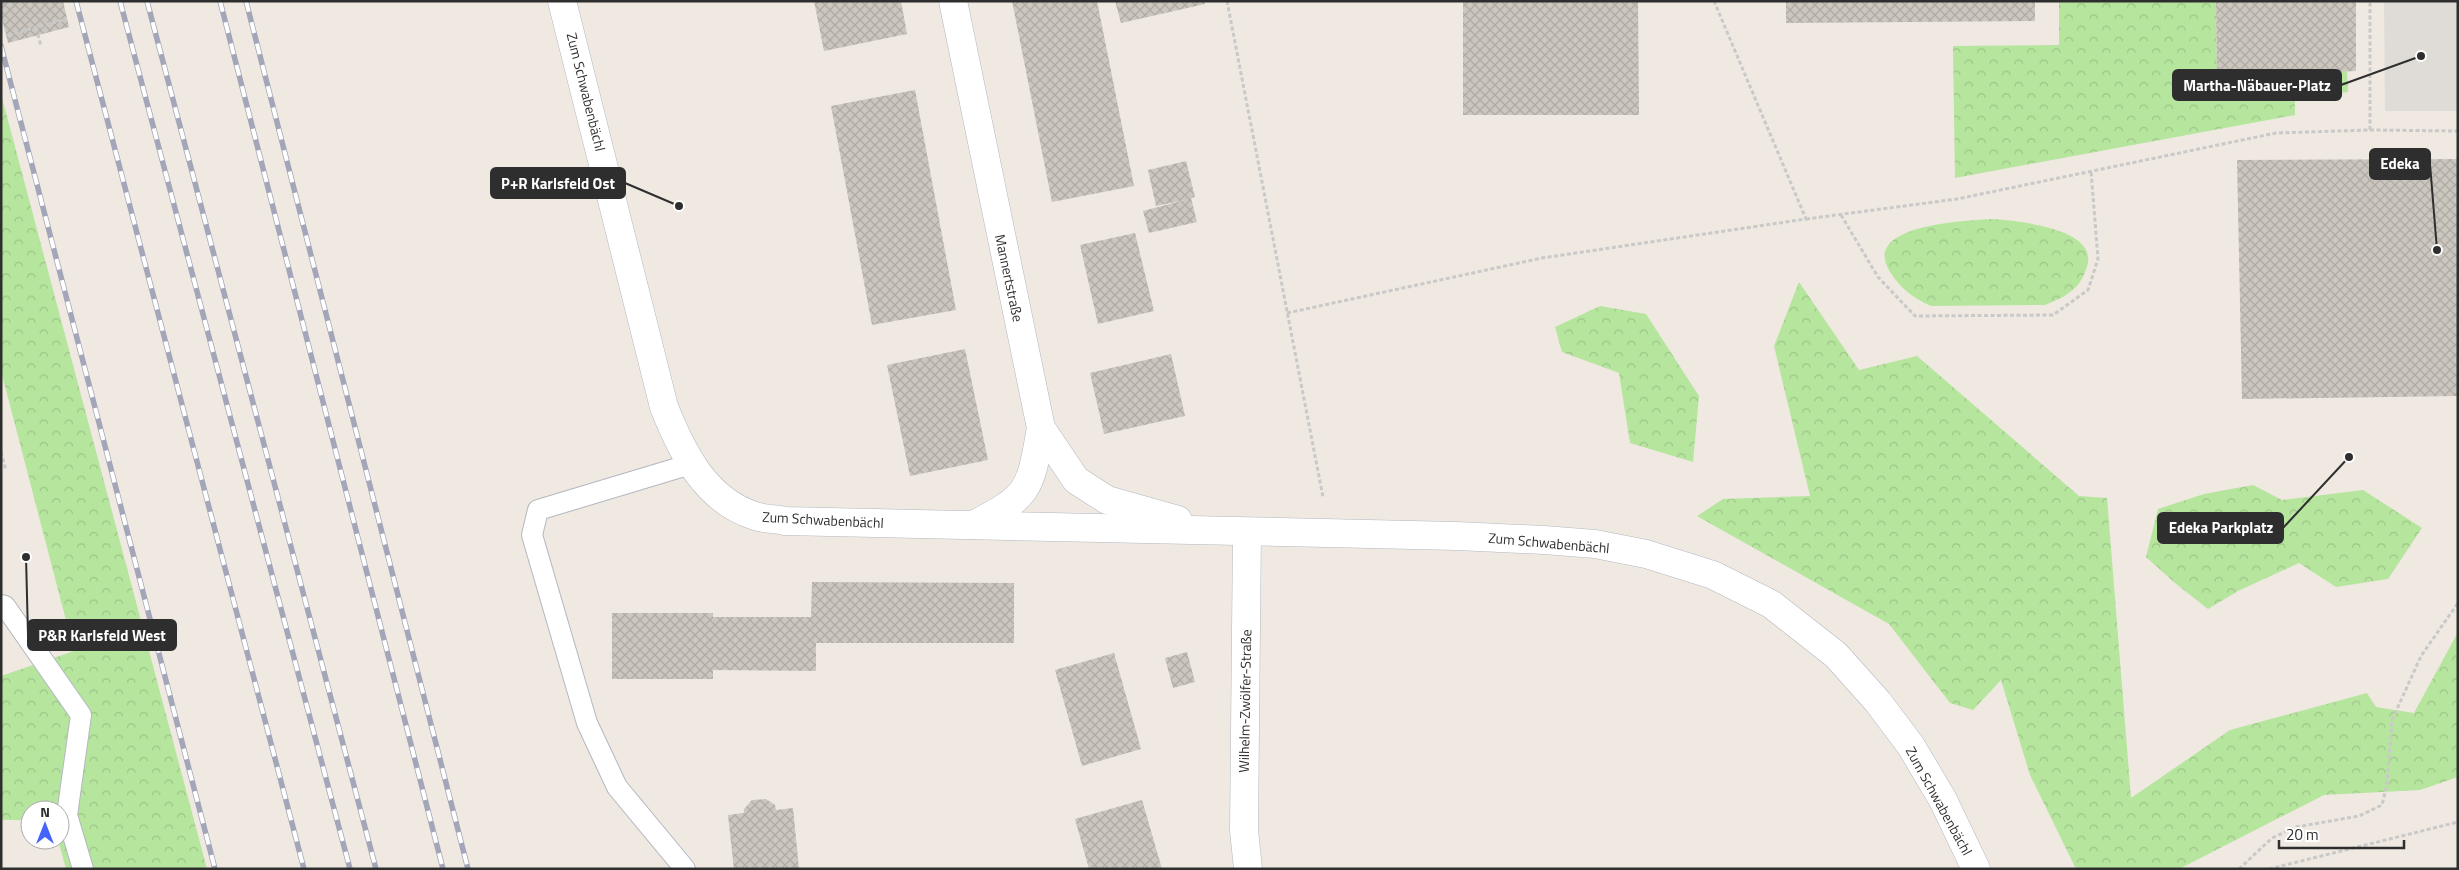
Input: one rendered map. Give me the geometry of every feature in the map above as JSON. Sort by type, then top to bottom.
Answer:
[{"type":"street","name":"Zum Schwabenbächl","points":[[562,1],[664,408],[676,437],[691,464],[705,483],[724,501],[755,516],[785,521],[1486,537],[1595,544],[1646,554],[1712,575],[1771,604],[1836,655],[1878,702],[1911,746],[1938,793],[1976,869]]},
{"type":"street","name":"Mannertstraße","points":[[953,1],[1041,428],[1033,473],[1021,496],[1004,509],[971,526]]},
{"type":"street","name":"Zum Schwabenbächl","points":[[1041,428],[1076,480],[1107,500],[1174,520],[1247,532]]},
{"type":"street","name":"Wilhelm-Zwölfer-Straße","points":[[1247,532],[1244,830],[1248,869]]},
{"type":"lane","points":[[684,869],[617,787],[587,723],[532,535],[538,510],[691,464]]},
{"type":"lane","points":[[1,604],[5,606],[82,715],[68,815],[83,869]]},
{"type":"path","points":[[1227,1],[1330,534]]},
{"type":"path","points":[[1714,1],[1806,219]]},
{"type":"path","points":[[2370,1],[2370,130]]},
{"type":"path","points":[[8,35],[66,19]]},
{"type":"path","points":[[36,28],[41,46]]},
{"type":"path","points":[[1287,313],[1542,258],[1806,219],[1957,200],[2276,133],[2370,130],[2458,131]]},
{"type":"path","points":[[1841,215],[1878,277],[1915,316],[2053,315],[2088,290],[2098,259],[2092,171]]},
{"type":"path","points":[[1,452],[5,467],[1,468]]},
{"type":"path","points":[[2239,869],[2272,838],[2296,827],[2359,816],[2382,805],[2386,789],[2392,720],[2421,656],[2458,603]]},
{"type":"path","points":[[2269,869],[2458,822]]},
{"type":"green space","points":[[2059,1],[2216,1],[2217,77],[2347,71],[2348,92],[2295,99],[2295,115],[1955,178],[1953,46],[2059,45]]},
{"type":"green space","points":[[1,94],[207,869],[66,869],[61,850],[70,850],[70,800],[20,800],[20,820],[1,820],[1,676],[74,651],[1,371]]},
{"type":"green space","points":[[1991,219],[2043,226],[2057,230],[2080,242],[2086,250],[2088,264],[2078,284],[2063,297],[2045,305],[1931,306],[1918,300],[1908,292],[1890,272],[1885,256],[1890,244],[1902,235],[1920,228],[1940,224]]},
{"type":"green space","points":[[1799,282],[1859,370],[1917,356],[2079,496],[2107,498],[2131,798],[2230,730],[2367,693],[2376,707],[2414,713],[2458,632],[2458,777],[2420,790],[2324,795],[2179,869],[2082,869],[2075,867],[2030,775],[2001,680],[1973,710],[1950,703],[1889,624],[1697,516],[1723,499],[1810,496],[1774,346]]},
{"type":"green space","points":[[1600,306],[1646,314],[1699,396],[1693,462],[1630,443],[1619,373],[1562,352],[1555,327]]},
{"type":"green space","points":[[2253,485],[2282,500],[2363,490],[2422,528],[2388,579],[2336,587],[2299,563],[2238,591],[2208,609],[2146,557],[2158,509],[2204,494]]},
{"type":"shaded area","points":[[2384,1],[2458,1],[2458,111],[2385,111]]},
{"type":"building","points":[[1,1],[63,1],[69,27],[8,43],[1,15]]},
{"type":"building","points":[[814,1],[901,1],[907,34],[824,51]]},
{"type":"building","points":[[1012,1],[1097,1],[1134,186],[1052,202]]},
{"type":"building","points":[[1115,1],[1205,1],[1205,4],[1121,23]]},
{"type":"building","points":[[1463,1],[1638,1],[1639,115],[1463,115]]},
{"type":"building","points":[[1786,1],[2035,1],[2035,21],[1786,23]]},
{"type":"building","points":[[2216,1],[2356,1],[2356,71],[2217,77]]},
{"type":"building","points":[[915,90],[956,310],[872,325],[831,106]]},
{"type":"building","points":[[2458,159],[2458,396],[2242,399],[2237,160]]},
{"type":"building","points":[[1186,161],[1195,197],[1191,198],[1197,222],[1149,233],[1143,211],[1185,200],[1156,206],[1148,170]]},
{"type":"building","points":[[1135,233],[1154,311],[1098,324],[1080,245]]},
{"type":"building","points":[[965,349],[988,460],[910,476],[887,365]]},
{"type":"building","points":[[1171,354],[1185,416],[1104,434],[1090,373]]},
{"type":"building","points":[[812,582],[1014,583],[1014,643],[816,643],[816,671],[713,670],[713,679],[612,679],[612,613],[713,613],[713,617],[811,617]]},
{"type":"building","points":[[1187,652],[1195,682],[1173,688],[1165,658]]},
{"type":"building","points":[[1114,653],[1141,749],[1082,766],[1055,670]]},
{"type":"building","points":[[766,799],[775,805],[776,810],[793,808],[799,869],[734,869],[728,815],[744,813],[744,809],[752,800]]},
{"type":"building","points":[[1142,800],[1162,869],[1089,869],[1075,819]]},
{"type":"railway","points":[[76,1],[304,869]]},
{"type":"railway","points":[[120,1],[350,869]]},
{"type":"railway","points":[[147,1],[376,869]]},
{"type":"railway","points":[[220,1],[443,869]]},
{"type":"railway","points":[[246,1],[468,869]]},
{"type":"railway","points":[[1,46],[215,869]]},
{"type":"place","name":"Martha-Näbauer-Platz","points":[[2421,56]]},
{"type":"place","name":"P+R Karlsfeld Ost","points":[[679,206]]},
{"type":"place","name":"Edeka","points":[[2437,250]]},
{"type":"place","name":"Edeka Parkplatz","points":[[2349,457]]},
{"type":"place","name":"P&R Karlsfeld West","points":[[26,557]]}]
